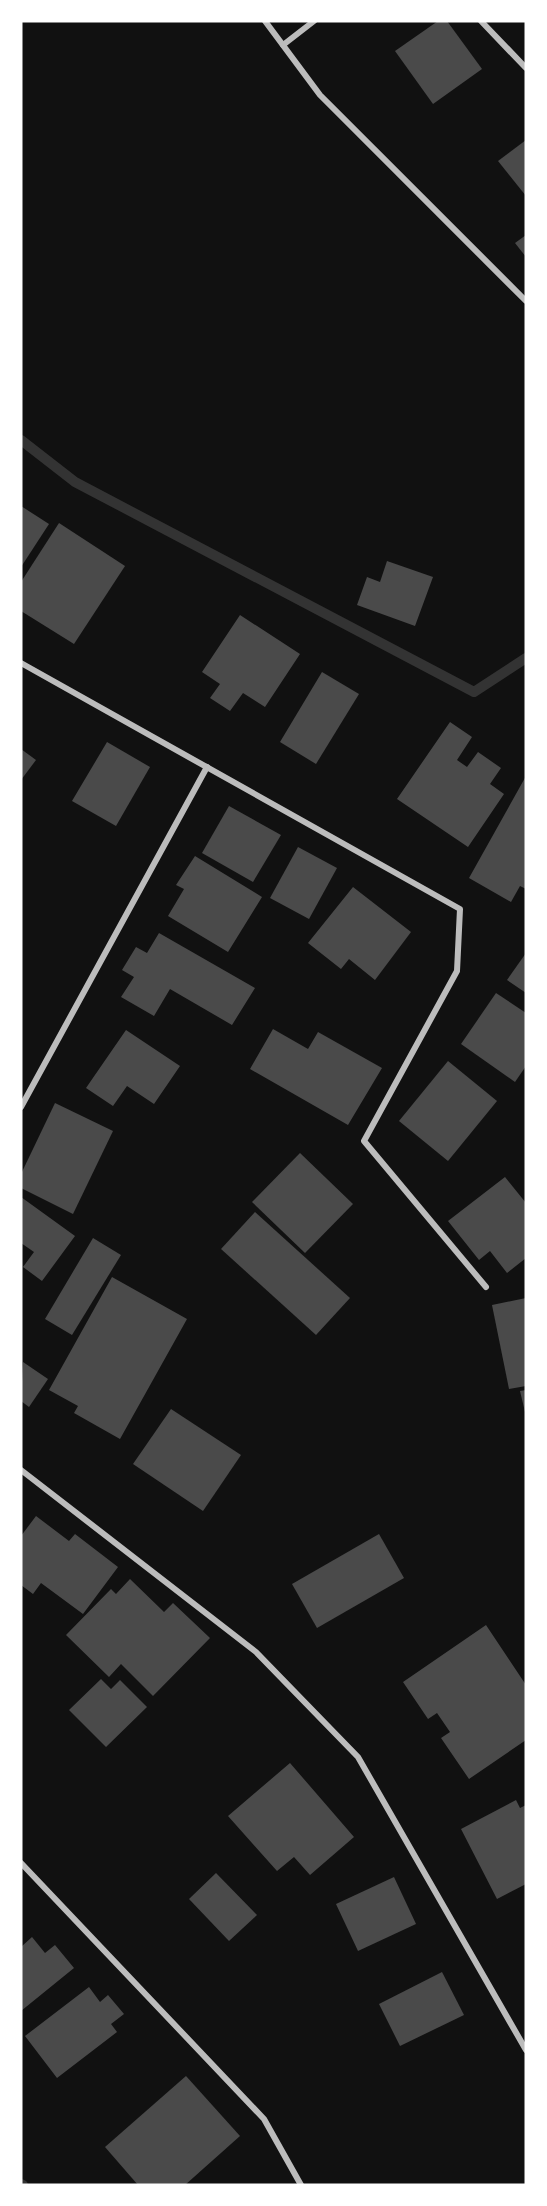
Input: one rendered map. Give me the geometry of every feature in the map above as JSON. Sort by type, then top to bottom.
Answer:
[{"type":"street","points":[[265,21],[320,95],[526,301]]},
{"type":"street","points":[[283,45],[314,21]]},
{"type":"street","points":[[481,21],[526,68]]},
{"type":"street","points":[[21,663],[460,909],[457,970],[364,1141],[486,1287]]},
{"type":"street","points":[[21,1107],[207,767]]},
{"type":"street","points":[[21,1470],[256,1652],[358,1757],[526,2050]]},
{"type":"street","points":[[21,1863],[264,2119],[301,2185]]},
{"type":"building","points":[[438,21],[447,21],[482,69],[433,104],[395,51]]},
{"type":"building","points":[[526,140],[526,196],[498,161]]},
{"type":"building","points":[[526,235],[526,257],[515,243]]},
{"type":"building","points":[[21,506],[49,524],[21,567]]},
{"type":"building","points":[[59,523],[125,566],[74,644],[21,611],[21,582]]},
{"type":"building","points":[[387,561],[433,577],[415,626],[357,605],[367,577],[380,582]]},
{"type":"building","points":[[240,615],[300,654],[265,707],[243,693],[230,711],[210,698],[220,684],[202,672]]},
{"type":"building","points":[[322,672],[359,694],[316,764],[280,742]]},
{"type":"building","points":[[450,722],[472,737],[457,760],[467,767],[478,752],[501,768],[490,784],[504,794],[468,847],[397,799]]},
{"type":"building","points":[[107,742],[150,767],[116,826],[72,801]]},
{"type":"building","points":[[21,749],[36,760],[21,780]]},
{"type":"building","points":[[526,776],[526,889],[520,886],[511,902],[469,878]]},
{"type":"building","points":[[229,806],[281,835],[253,882],[202,853]]},
{"type":"building","points":[[298,847],[337,868],[309,919],[270,898]]},
{"type":"building","points":[[195,856],[262,897],[228,952],[168,916],[184,889],[176,885]]},
{"type":"building","points":[[353,887],[411,932],[375,980],[349,959],[341,969],[308,943]]},
{"type":"building","points":[[159,933],[255,988],[232,1025],[170,989],[154,1016],[121,997],[134,977],[122,970],[136,947],[147,953]]},
{"type":"building","points":[[526,953],[526,993],[507,980]]},
{"type":"building","points":[[496,993],[526,1013],[526,1066],[515,1082],[461,1044]]},
{"type":"building","points":[[273,1029],[308,1049],[318,1032],[382,1068],[348,1125],[250,1069]]},
{"type":"building","points":[[126,1030],[180,1066],[154,1104],[127,1086],[113,1106],[86,1088]]},
{"type":"building","points":[[448,1061],[497,1101],[448,1161],[399,1121]]},
{"type":"building","points":[[55,1103],[113,1131],[73,1214],[21,1188],[21,1174]]},
{"type":"building","points":[[300,1153],[353,1204],[305,1253],[252,1202]]},
{"type":"building","points":[[505,1177],[526,1203],[526,1258],[507,1273],[490,1251],[479,1260],[448,1221]]},
{"type":"building","points":[[21,1197],[75,1236],[42,1281],[23,1267],[34,1252],[21,1243]]},
{"type":"building","points":[[255,1212],[350,1298],[316,1335],[221,1249]]},
{"type":"building","points":[[93,1238],[121,1255],[72,1335],[45,1319]]},
{"type":"building","points":[[112,1277],[187,1319],[120,1439],[74,1413],[78,1406],[49,1390]]},
{"type":"building","points":[[526,1298],[526,1386],[509,1389],[492,1305]]},
{"type":"building","points":[[23,1362],[48,1379],[29,1407],[21,1401]]},
{"type":"building","points":[[526,1390],[526,1412],[525,1412],[520,1391]]},
{"type":"building","points":[[171,1409],[241,1455],[203,1511],[133,1464]]},
{"type":"building","points":[[36,1516],[69,1541],[75,1534],[118,1567],[83,1614],[41,1583],[33,1594],[21,1585],[21,1536]]},
{"type":"building","points":[[379,1534],[404,1578],[317,1628],[292,1584]]},
{"type":"building","points":[[130,1579],[164,1612],[173,1603],[210,1638],[153,1696],[121,1664],[109,1677],[66,1635],[111,1589],[116,1594]]},
{"type":"building","points":[[486,1625],[526,1685],[526,1740],[469,1779],[441,1738],[450,1732],[437,1713],[428,1719],[403,1682]]},
{"type":"building","points":[[101,1679],[111,1689],[120,1680],[147,1707],[106,1747],[69,1710]]},
{"type":"building","points":[[290,1763],[354,1837],[310,1875],[294,1857],[277,1871],[228,1816]]},
{"type":"building","points":[[516,1800],[520,1808],[526,1805],[526,1884],[497,1899],[461,1829]]},
{"type":"building","points":[[216,1873],[257,1915],[229,1941],[189,1899]]},
{"type":"building","points":[[394,1877],[416,1924],[358,1951],[336,1904]]},
{"type":"building","points":[[32,1937],[45,1953],[55,1945],[74,1968],[21,2011],[21,1947]]},
{"type":"building","points":[[442,1972],[464,2015],[400,2046],[379,2004]]},
{"type":"building","points":[[89,1987],[100,2002],[108,1995],[124,2014],[111,2024],[117,2032],[57,2078],[25,2036]]},
{"type":"building","points":[[186,2076],[240,2136],[185,2185],[138,2185],[105,2147]]},
{"type":"waterway","points":[[21,440],[75,482],[474,692],[526,658]]}]
